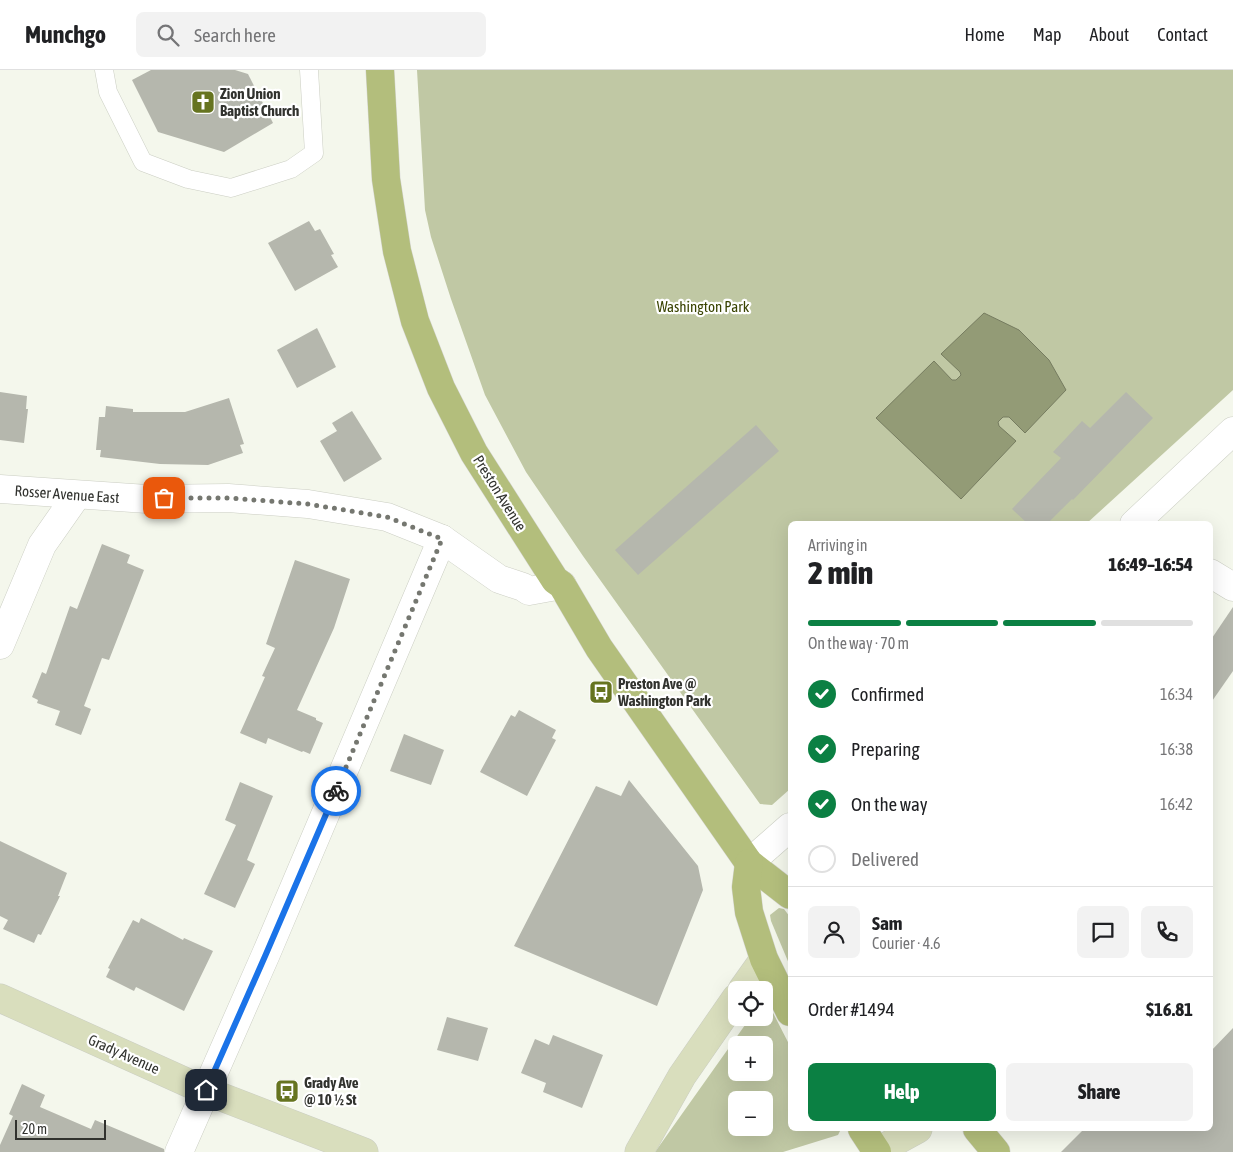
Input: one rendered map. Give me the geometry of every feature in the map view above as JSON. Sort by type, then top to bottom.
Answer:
[{"type":"main road","name":"Preston Avenue","points":[[380,70],[386,179],[397,250],[415,321],[441,388],[474,453],[555,580],[562,585],[600,648],[750,863],[788,893]]},
{"type":"main road","points":[[750,863],[746,887],[750,912],[764,959],[788,1008]]},
{"type":"main road","points":[[748,981],[764,959]]},
{"type":"main road","name":"Grady Avenue","points":[[0,998],[206,1090],[367,1152]]},
{"type":"main road","points":[[639,1152],[682,1076],[728,1010]]},
{"type":"main road","points":[[863,1131],[877,1152],[914,1131]]},
{"type":"street","points":[[1137,521],[1233,432]]},
{"type":"street","name":"Rosser Avenue East","points":[[0,489],[148,499],[228,498],[308,504],[387,517],[442,539],[498,579],[529,591],[562,585]]},
{"type":"street","points":[[0,645],[42,545],[77,495]]},
{"type":"street","points":[[179,1152],[266,954],[442,539]]},
{"type":"street","points":[[1213,575],[1233,587]]},
{"type":"street","points":[[750,863],[788,829]]},
{"type":"lane","points":[[104,70],[108,92],[143,162],[188,179],[231,188],[291,169],[314,153],[309,70]]},
{"type":"green space","name":"Washington Park","points":[[417,70],[1233,70],[1233,390],[1089,521],[788,521],[788,791],[772,805],[760,804],[583,556],[526,472],[485,395],[451,299],[431,237],[425,210]]},
{"type":"green space","points":[[779,908],[784,909],[788,914],[788,961],[771,921],[770,915]]},
{"type":"green space","points":[[773,1013],[788,1042],[788,1131],[840,1131],[838,1135],[783,1152],[655,1152],[728,1049],[728,1081],[773,1081],[773,1036],[737,1036],[744,1026],[773,1026]]},
{"type":"shaded area","points":[[984,313],[1019,330],[1049,360],[1066,390],[1025,433],[1009,417],[1003,417],[998,422],[999,426],[1016,441],[961,499],[876,418],[934,361],[952,380],[956,380],[961,375],[960,372],[941,354]]},
{"type":"building","name":"Zion Union Baptist Church","points":[[151,70],[235,70],[248,74],[273,123],[224,152],[158,132],[132,80]]},
{"type":"building","points":[[309,221],[315,231],[320,229],[334,254],[331,255],[338,267],[295,291],[268,243]]},
{"type":"building","points":[[317,328],[336,367],[297,388],[277,350]]},
{"type":"building","points":[[0,392],[27,396],[26,409],[28,409],[24,443],[0,440]]},
{"type":"building","points":[[1126,392],[1153,418],[1050,521],[1025,521],[1012,509],[1061,458],[1053,452],[1082,421],[1090,428]]},
{"type":"building","points":[[229,398],[244,444],[240,445],[243,453],[208,465],[160,464],[100,457],[101,450],[96,450],[99,417],[105,417],[106,406],[133,409],[133,412],[185,412]]},
{"type":"building","points":[[352,411],[382,459],[344,482],[320,441],[337,431],[332,423]]},
{"type":"building","points":[[756,425],[779,451],[638,575],[615,550]]},
{"type":"building","points":[[102,544],[130,555],[127,563],[144,570],[109,660],[102,658],[84,706],[91,709],[81,735],[55,725],[60,711],[37,703],[38,700],[32,697],[42,672],[46,674],[70,606],[77,609]]},
{"type":"building","points":[[295,560],[350,579],[334,628],[297,710],[323,723],[310,754],[268,738],[266,744],[240,733],[265,677],[262,676],[275,648],[266,644]]},
{"type":"building","points":[[1233,607],[1233,671],[1213,700],[1213,637]]},
{"type":"building","points":[[519,710],[556,730],[552,738],[556,740],[527,796],[480,772],[511,715],[515,717]]},
{"type":"building","points":[[404,734],[444,750],[431,785],[390,771]]},
{"type":"building","points":[[629,780],[698,866],[703,890],[657,1006],[514,946],[596,786],[621,796]]},
{"type":"building","points":[[240,782],[273,796],[247,860],[255,864],[235,908],[204,894],[236,825],[225,820]]},
{"type":"building","points":[[0,841],[67,873],[58,896],[60,896],[41,935],[38,934],[34,943],[3,929],[8,920],[0,916]]},
{"type":"building","points":[[141,918],[183,940],[184,938],[213,951],[184,1011],[136,987],[134,991],[106,977],[110,969],[108,968],[133,920],[139,923]]},
{"type":"building","points":[[447,1017],[488,1028],[478,1061],[437,1050]]},
{"type":"building","points":[[1233,1028],[1233,1152],[1061,1152],[1082,1131],[1213,1131],[1213,1049]]},
{"type":"building","points":[[553,1035],[603,1055],[582,1108],[543,1092],[546,1083],[521,1073],[535,1039],[549,1045]]},
{"type":"building","points":[[22,1084],[45,1095],[40,1107],[91,1129],[95,1120],[164,1149],[164,1152],[0,1152],[0,1145],[13,1116],[9,1114]]},
{"type":"way so far","points":[[164,498],[228,498],[308,504],[387,517],[442,539],[336,791]]},
{"type":"place","name":"Zion Union Baptist Church","points":[[203,102]]},
{"type":"place","name":"Preston Ave @ Washington Park","points":[[601,692]]},
{"type":"place","name":"Grady Ave @ 10 ½ St","points":[[287,1091]]},
{"type":"route","points":[[206,1090],[336,791]]}]
